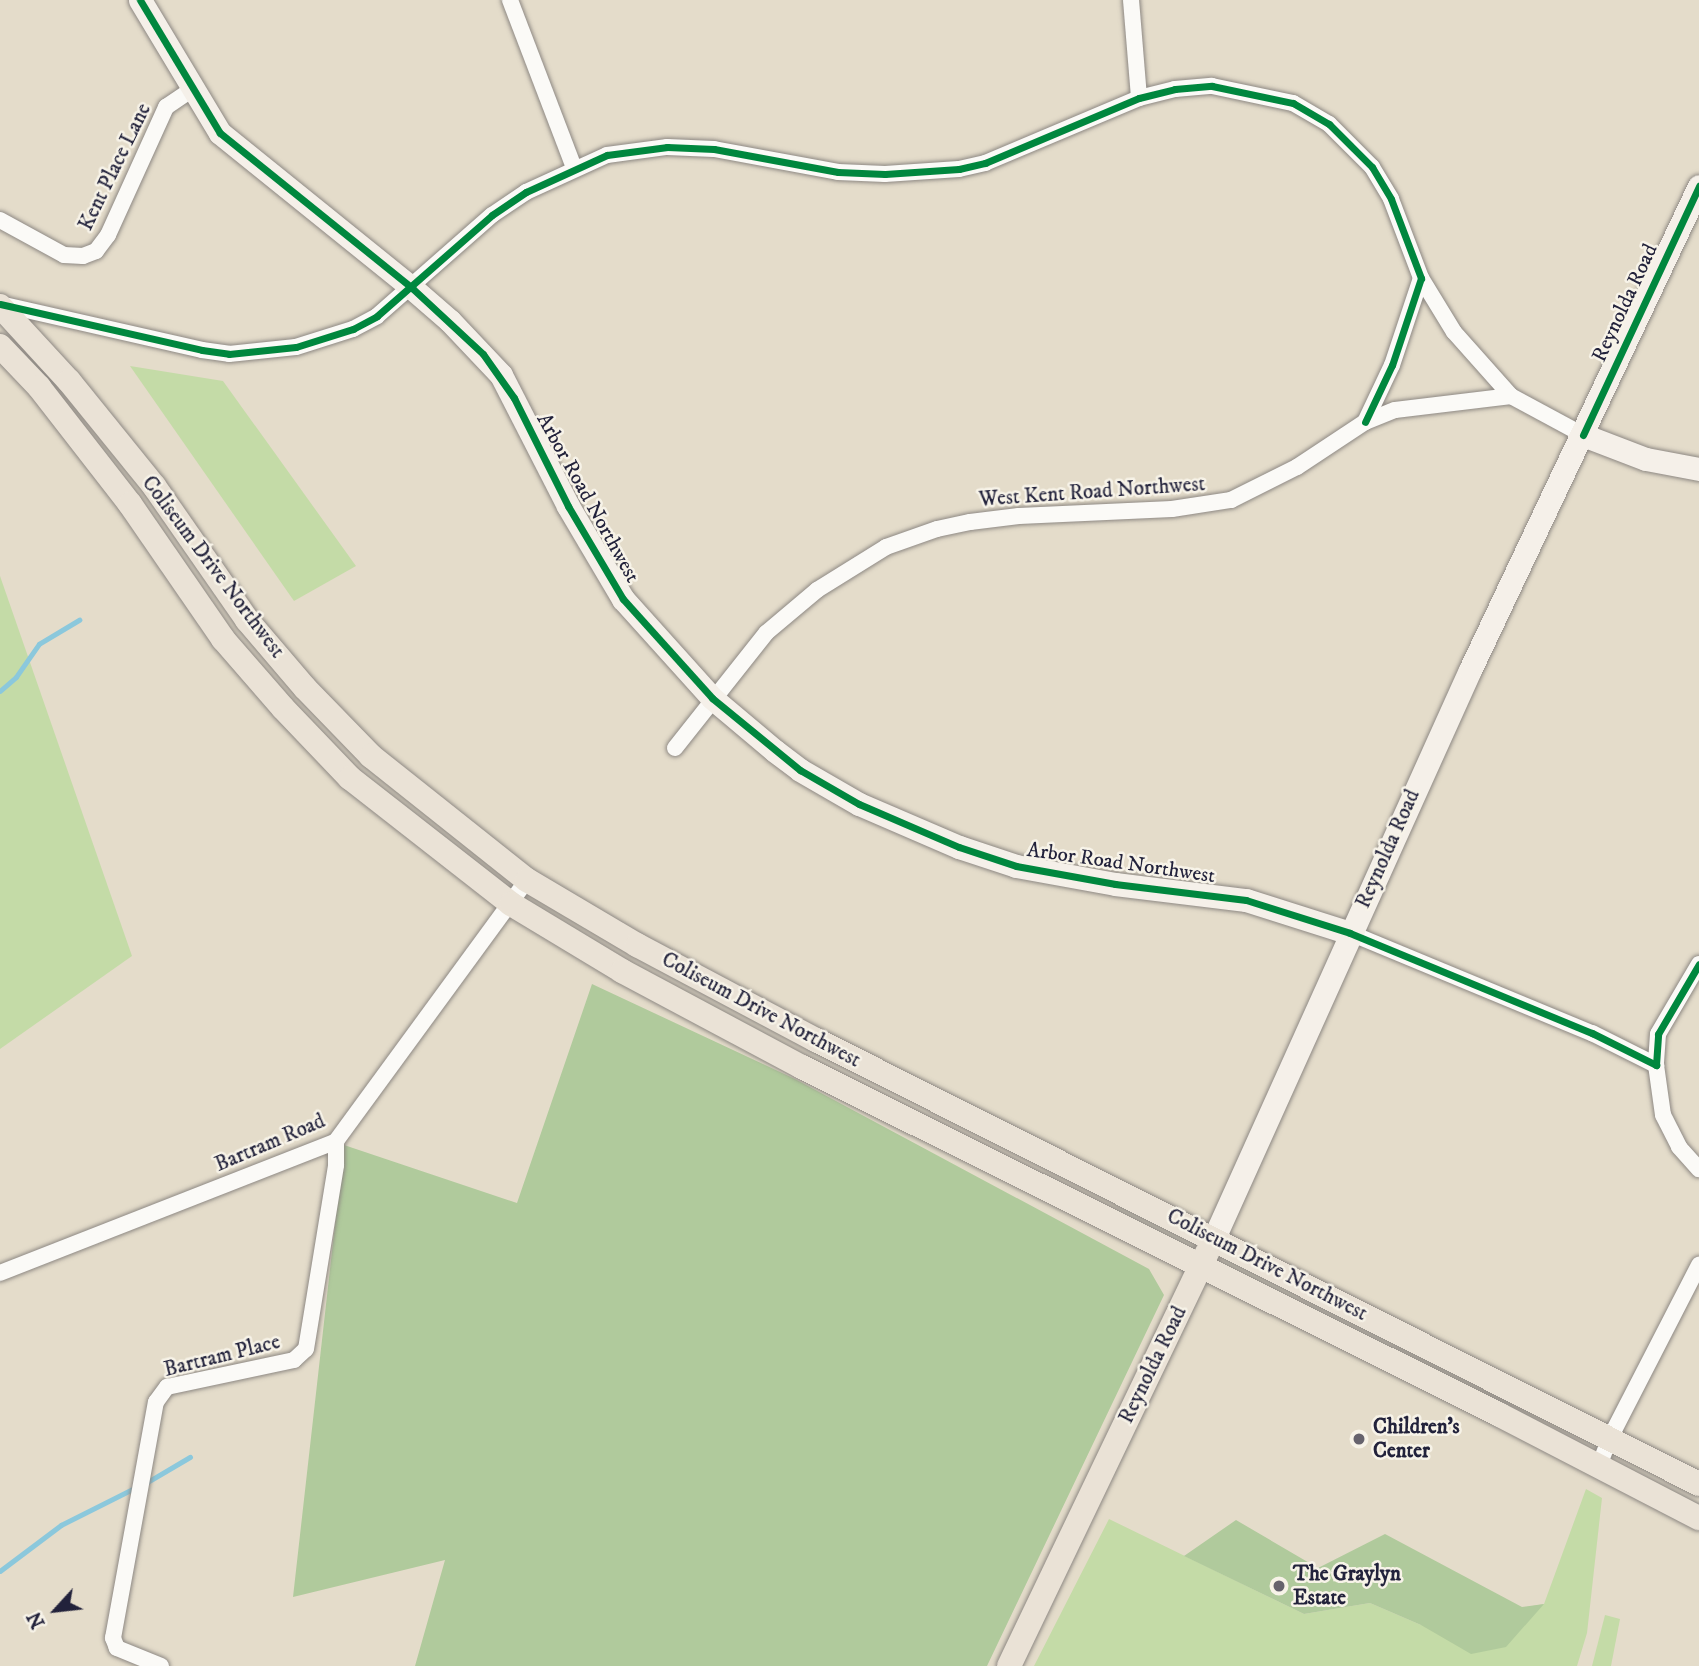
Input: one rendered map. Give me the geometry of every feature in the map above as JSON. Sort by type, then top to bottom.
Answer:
[{"type":"main road","name":"Coliseum Drive Northwest","points":[[0,305],[69,381],[154,486],[247,620],[305,688],[371,756],[527,880],[636,945],[816,1041],[1699,1483]]},
{"type":"main road","name":"Coliseum Drive Northwest","points":[[0,346],[39,387],[130,504],[223,639],[283,708],[351,778],[511,904],[622,971],[802,1067],[1699,1518]]},
{"type":"main road","name":"Reynolda Road","points":[[1009,1666],[1214,1238]]},
{"type":"street","name":"Arbor Road Northwest","points":[[140,0],[191,90],[220,133],[246,157],[450,321],[501,375],[600,565],[623,599],[712,698],[800,771],[859,804],[959,847],[1016,866],[1115,884],[1246,900],[1350,933],[1592,1033],[1656,1065]]},
{"type":"street","points":[[510,0],[574,168]]},
{"type":"street","points":[[1131,0],[1139,97]]},
{"type":"street","points":[[0,305],[202,351],[239,353],[296,347],[353,329],[377,316],[492,215],[526,192],[607,155],[667,147],[714,149],[838,172],[885,174],[959,169],[995,159],[1139,97],[1175,89],[1212,86],[1293,103],[1329,124],[1372,167],[1391,199],[1421,278],[1454,332],[1511,396],[1583,435],[1646,459],[1699,469]]},
{"type":"street","name":"Kent Place Lane","points":[[0,220],[64,255],[83,256],[96,251],[108,235],[166,107],[191,90]]},
{"type":"street","name":"Reynolda Road","points":[[1214,1238],[1470,670],[1699,186]]},
{"type":"street","points":[[1365,422],[1392,365],[1421,278]]},
{"type":"street","name":"West Kent Road Northwest","points":[[675,748],[766,633],[791,610],[837,577],[886,547],[924,533],[970,522],[1019,516],[1172,509],[1231,500],[1297,467],[1365,422],[1415,405],[1511,396]]},
{"type":"street","name":"Bartram Road","points":[[0,1273],[336,1141],[527,880]]},
{"type":"street","points":[[1699,964],[1658,1034],[1656,1065],[1664,1115],[1679,1147],[1699,1169]]},
{"type":"street","name":"Bartram Place","points":[[161,1666],[117,1648],[113,1638],[156,1402],[167,1387],[294,1360],[306,1349],[336,1165],[336,1141]]},
{"type":"street","points":[[1600,1466],[1610,1438],[1699,1265]]},
{"type":"green space","points":[[130,366],[223,381],[356,566],[294,601]]},
{"type":"green space","points":[[0,576],[132,956],[0,1049]]},
{"type":"green space","points":[[592,984],[795,1079],[1149,1269],[1164,1295],[987,1666],[415,1666],[445,1560],[293,1597],[344,1145],[517,1203]]},
{"type":"green space","name":"The Graylyn Estate","points":[[1586,1489],[1602,1498],[1587,1633],[1577,1666],[1034,1666],[1109,1519],[1304,1614],[1370,1603],[1421,1625],[1544,1604]]},
{"type":"green space","points":[[1236,1520],[1318,1568],[1385,1534],[1522,1607],[1544,1604],[1506,1647],[1471,1654],[1421,1625],[1370,1603],[1304,1614],[1184,1556]]},
{"type":"green space","points":[[1605,1615],[1620,1619],[1611,1666],[1592,1666]]},
{"type":"waterway","points":[[0,691],[16,677],[39,644],[79,620]]},
{"type":"waterway","points":[[146,1483],[190,1457]]},
{"type":"waterway","points":[[0,1571],[61,1525],[135,1488]]},
{"type":"cycle path","points":[[140,0],[220,133],[412,288],[483,354],[514,398],[568,506],[623,599],[712,698],[800,770],[859,804],[959,847],[1016,866],[1115,884],[1246,900],[1350,933],[1592,1033],[1656,1065],[1658,1034],[1699,964]]},
{"type":"cycle path","points":[[0,304],[229,354],[296,347],[353,329],[377,316],[492,215],[526,192],[607,155],[667,147],[714,149],[838,172],[885,174],[959,169],[985,163],[1139,98],[1175,89],[1212,86],[1293,103],[1329,124],[1372,167],[1391,199],[1421,278],[1392,365],[1365,422]]},
{"type":"cycle path","points":[[1583,435],[1699,186]]},
{"type":"place","name":"Children's Center","points":[[1359,1439]]},
{"type":"place","name":"The Graylyn Estate","points":[[1279,1586]]}]
